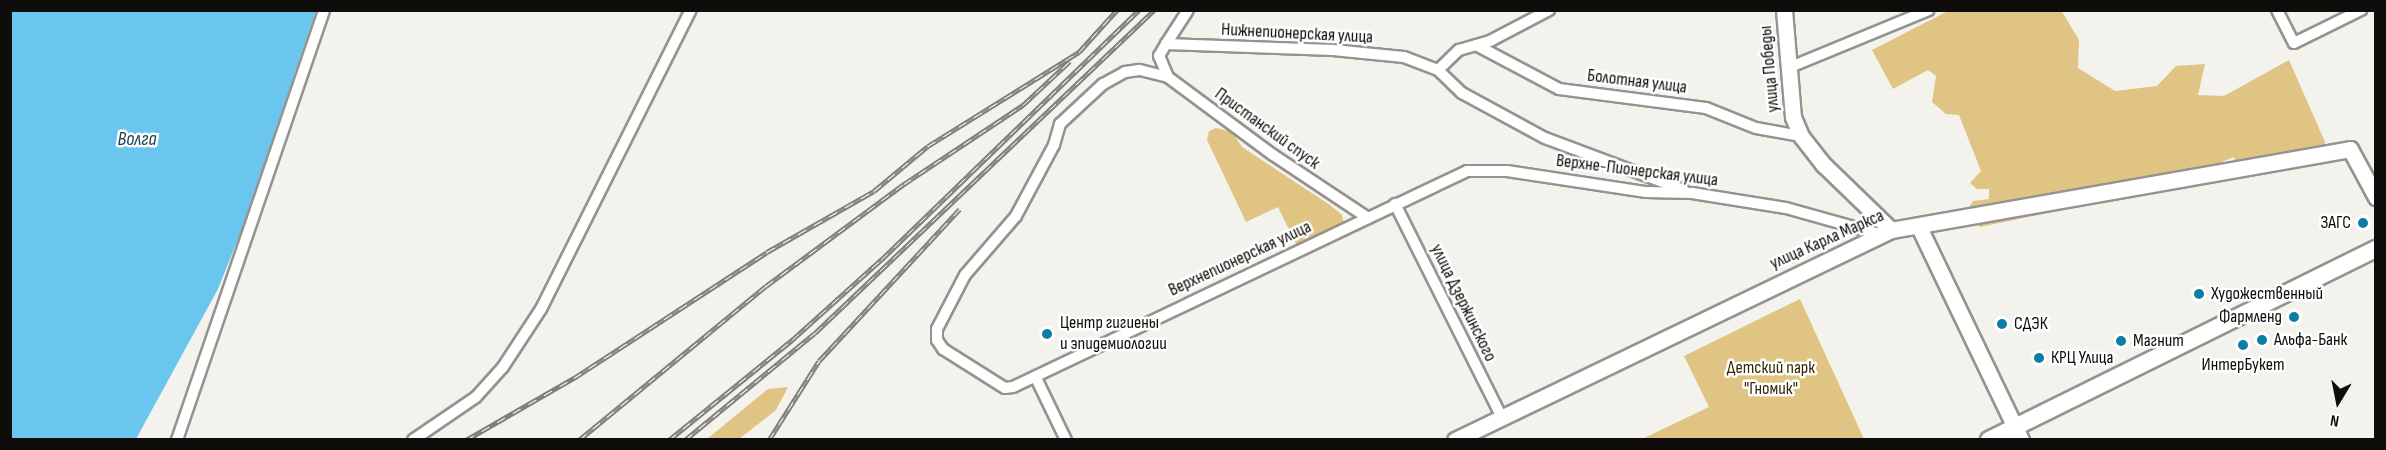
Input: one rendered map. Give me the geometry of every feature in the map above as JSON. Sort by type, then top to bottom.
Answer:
[{"type":"main road","points":[[1989,440],[2018,433],[2376,249]]},
{"type":"street","points":[[177,440],[324,10]]},
{"type":"street","points":[[413,440],[476,397],[503,367],[542,309],[691,10]]},
{"type":"street","points":[[1166,44],[1188,10]]},
{"type":"street","points":[[1549,10],[1476,45],[1460,50],[1438,70],[1462,93],[1545,138],[1692,193]]},
{"type":"street","name":"улица Победы","points":[[1784,10],[1792,117],[1801,136],[1824,165],[1885,232]]},
{"type":"street","points":[[1788,68],[1888,31],[1929,10]]},
{"type":"street","points":[[2277,10],[2294,43],[2361,10]]},
{"type":"street","name":"Пристанский спуск","points":[[1166,44],[1159,56],[1168,77],[1273,156],[1368,218]]},
{"type":"street","name":"Нижнепионерская улица","points":[[1166,44],[1334,50],[1404,57],[1438,70]]},
{"type":"street","name":"Болотная улица","points":[[1476,45],[1559,89],[1706,108],[1756,128],[1801,136]]},
{"type":"street","name":"Верхнепионерская улица","points":[[1168,77],[1139,70],[1125,72],[1103,84],[1060,124],[1054,144],[1016,216],[965,275],[937,329],[937,340],[943,349],[1005,388],[1036,378],[1395,204]]},
{"type":"street","name":"улица Карла Маркса","points":[[1455,440],[1885,232],[2350,149],[2376,197]]},
{"type":"street","name":"Верхне-Пионерская улица","points":[[1395,204],[1467,171],[1507,171],[1646,192],[1692,193],[1786,208],[1885,232]]},
{"type":"street","name":"улица Дзержинского","points":[[1395,204],[1501,416]]},
{"type":"street","points":[[1919,227],[2018,433]]},
{"type":"street","points":[[1036,378],[1066,440]]},
{"type":"green space","points":[[2061,10],[2079,40],[2078,68],[2115,91],[2157,86],[2176,66],[2205,64],[2198,95],[2224,96],[2289,60],[2325,142],[2323,153],[2236,170],[2234,157],[2219,163],[2219,177],[2165,191],[2153,185],[2080,202],[2077,207],[1980,227],[1966,213],[1973,201],[1989,199],[1989,189],[1977,189],[1970,183],[1981,171],[1959,115],[1946,114],[1932,102],[1936,76],[1928,70],[1893,89],[1872,50],[1948,11]]},
{"type":"green space","points":[[1216,128],[1232,132],[1242,147],[1330,205],[1342,215],[1344,223],[1297,246],[1278,207],[1246,222],[1207,140],[1209,131]]},
{"type":"green space","name":"Детский парк \"Гномик\"","points":[[1800,299],[1864,439],[1642,439],[1709,407],[1684,356]]},
{"type":"green space","points":[[788,387],[776,410],[739,439],[707,439],[768,389]]},
{"type":"water","name":"Волга","points":[[10,11],[316,11],[242,229],[218,289],[136,439],[11,439]]},
{"type":"railway","points":[[466,440],[574,378],[767,252],[874,191],[928,146],[1079,52],[1117,10]]},
{"type":"railway","points":[[669,440],[792,340],[881,260],[1139,10]]},
{"type":"railway","points":[[685,440],[815,333],[1154,10]]},
{"type":"railway","points":[[579,440],[766,286],[904,184],[1023,105],[1070,61]]},
{"type":"railway","points":[[769,440],[819,361],[960,209]]},
{"type":"place","name":"ЗАГС","points":[[2363,223]]},
{"type":"place","name":"Художественный","points":[[2199,294]]},
{"type":"place","name":"Фармленд","points":[[2294,317]]},
{"type":"place","name":"СДЭК","points":[[2002,324]]},
{"type":"place","name":"Центр гигиены и эпидемиологии","points":[[1047,334]]},
{"type":"place","name":"Альфа-Банк","points":[[2262,340]]},
{"type":"place","name":"Магнит","points":[[2121,341]]},
{"type":"place","name":"ИнтерБукет","points":[[2243,345]]},
{"type":"place","name":"КРЦ Улица","points":[[2039,358]]}]
